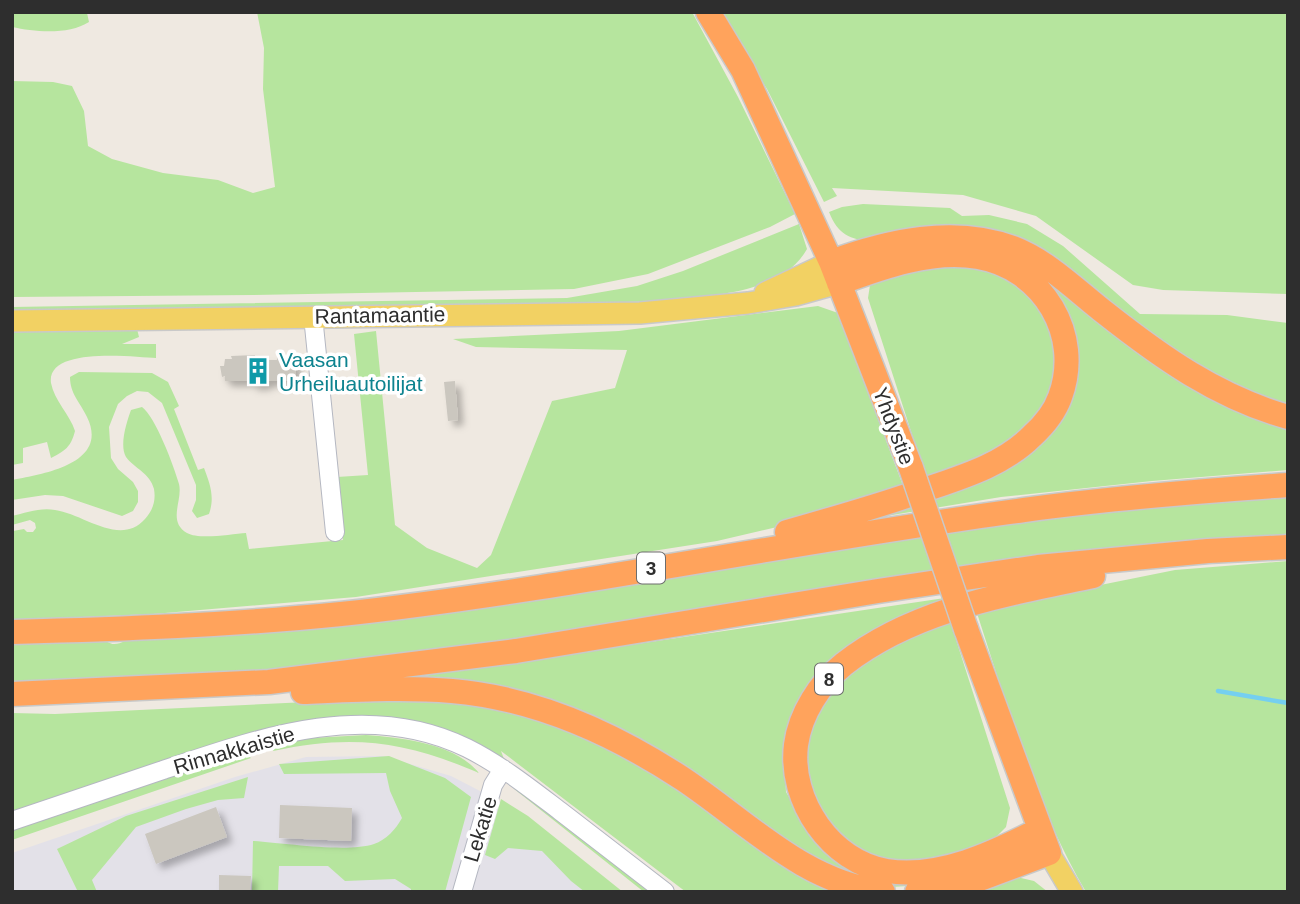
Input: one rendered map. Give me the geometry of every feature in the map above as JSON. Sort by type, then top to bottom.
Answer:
[{"type":"highway","name":"Yhdystie","points":[[708,12],[743,69],[835,273],[911,468],[966,629],[1044,842]]},
{"type":"highway","points":[[835,273],[864,250],[938,238],[984,240],[1014,248],[1038,261],[1158,355],[1228,394],[1288,417]]},
{"type":"highway","points":[[741,553],[782,534],[862,511],[971,474],[1011,453],[1031,437],[1060,400],[1067,363],[1062,325],[1052,305],[1038,287],[1021,274],[1000,263],[979,257],[951,256],[835,273]]},
{"type":"highway","name":"3","points":[[12,632],[169,628],[341,614],[506,592],[1025,509],[1176,493],[1288,485]]},
{"type":"highway","points":[[12,694],[269,682],[516,651],[1038,567],[1208,551],[1288,547]]},
{"type":"highway","name":"8","points":[[1044,842],[1007,846],[937,870],[912,872],[887,871],[864,864],[842,851],[810,813],[801,793],[796,768],[796,746],[801,723],[812,700],[842,666],[864,650],[935,616],[985,599],[1208,551]]},
{"type":"highway","points":[[269,682],[303,692],[452,691],[501,699],[552,713],[598,730],[644,755],[683,779],[800,863],[837,881],[864,890],[883,892]]},
{"type":"highway","points":[[917,892],[977,880],[1044,842]]},
{"type":"main road","name":"Rantamaantie","points":[[12,321],[640,313],[748,303],[796,295],[835,273]]},
{"type":"main road","points":[[1044,842],[1065,892]]},
{"type":"main road","points":[[1044,842],[1073,892]]},
{"type":"street","points":[[313,316],[335,532]]},
{"type":"street","name":"Rinnakkaistie","points":[[12,821],[238,745],[288,731],[314,727],[376,726],[408,730],[447,740],[503,769],[665,892]]},
{"type":"street","name":"Lekatie","points":[[462,892],[493,785],[503,769]]},
{"type":"shaded area","points":[[383,756],[451,776],[511,807],[619,892],[12,892],[12,853],[235,777],[306,757]]},
{"type":"green space","points":[[12,12],[89,12],[89,22],[62,31],[31,30],[12,27]]},
{"type":"green space","points":[[257,12],[692,12],[738,97],[795,214],[770,227],[648,274],[574,289],[12,297],[12,81],[53,82],[72,86],[84,111],[88,146],[112,159],[163,173],[218,180],[253,193],[275,187],[263,89],[264,48]]},
{"type":"green space","points":[[719,12],[1288,12],[1288,294],[1163,290],[1133,285],[1036,216],[963,195],[832,188],[837,196],[824,202],[767,89]]},
{"type":"green space","points":[[863,204],[950,208],[962,216],[989,215],[1027,224],[1063,246],[1140,314],[1227,315],[1288,323],[1288,407],[1187,366],[1047,256],[872,242],[851,237],[836,226],[829,212]]},
{"type":"green space","points":[[799,224],[807,249],[796,264],[781,275],[746,289],[671,301],[12,315],[12,307],[567,298],[637,286],[683,271]]},
{"type":"green space","points":[[1026,262],[1288,428],[1288,470],[1001,497],[862,520],[980,477],[1073,378]]},
{"type":"green space","points":[[941,265],[992,266],[1023,284],[1060,344],[1057,379],[1039,420],[995,453],[928,484],[868,298],[870,285],[891,271]]},
{"type":"green space","points":[[818,306],[838,313],[905,491],[825,516],[717,541],[356,597],[153,614],[12,620],[12,528],[13,531],[24,529],[33,532],[36,528],[35,523],[30,520],[12,525],[12,516],[50,509],[113,530],[124,530],[135,527],[150,512],[155,497],[152,484],[124,452],[124,433],[131,410],[142,407],[153,420],[164,442],[179,484],[178,523],[187,533],[207,536],[246,533],[249,549],[343,540],[337,477],[368,475],[354,334],[376,331],[395,525],[427,548],[477,568],[491,555],[552,401],[615,388],[627,350],[476,347],[453,339],[619,331]]},
{"type":"green space","points":[[137,329],[139,337],[122,344],[156,344],[156,358],[93,356],[62,363],[53,371],[51,383],[75,431],[72,441],[64,451],[51,458],[47,442],[23,448],[23,463],[12,465],[12,332]]},
{"type":"green space","points":[[79,372],[152,373],[168,382],[179,406],[174,409],[198,470],[204,468],[208,480],[212,496],[209,514],[197,518],[192,511],[196,500],[196,485],[162,403],[148,392],[137,391],[118,404],[109,427],[111,458],[138,491],[138,502],[133,511],[122,516],[63,496],[45,495],[12,500],[12,480],[69,464],[89,446],[92,433],[70,383],[70,377]]},
{"type":"green space","points":[[1288,496],[1288,537],[325,666],[122,680],[116,676],[107,677],[102,682],[12,683],[12,642],[106,641],[116,644],[1128,507]]},
{"type":"green space","points":[[1288,561],[1288,892],[1086,892],[1037,790],[976,610],[1175,570]]},
{"type":"green space","points":[[985,592],[870,636],[784,760],[786,792],[811,835],[925,885],[891,887],[829,870],[646,745],[396,680]]},
{"type":"green space","points":[[950,621],[1010,808],[1006,827],[992,841],[920,864],[873,856],[838,837],[819,814],[804,758],[810,725],[826,694],[856,667],[895,643]]},
{"type":"green space","points":[[371,699],[447,700],[555,722],[623,754],[852,892],[686,892],[501,751],[504,759],[427,728],[378,719],[318,719],[232,738],[12,813],[12,713],[55,714]]},
{"type":"green space","points":[[366,735],[411,740],[442,749],[456,755],[479,773],[402,747],[378,744],[328,743],[273,751],[275,745],[293,739]]},
{"type":"green space","points":[[244,752],[251,758],[12,840],[12,827]]},
{"type":"green space","points":[[389,756],[445,778],[471,797],[445,892],[411,892],[411,889],[395,879],[345,881],[328,866],[279,866],[278,892],[252,892],[253,841],[332,848],[363,847],[383,840],[402,818],[390,791],[386,773],[284,774],[279,764]]},
{"type":"green space","points":[[248,777],[244,798],[218,800],[136,827],[92,880],[97,892],[78,892],[57,849],[126,816]]},
{"type":"green space","points":[[513,788],[530,797],[652,892],[644,892]]},
{"type":"green space","points":[[501,799],[528,816],[623,892],[585,892],[542,851],[508,848],[495,859],[485,855]]},
{"type":"green space","points":[[1006,879],[1034,881],[1048,892],[961,892]]},
{"type":"building","name":"Vaasan Urheiluautoilijat","points":[[255,355],[255,360],[277,360],[277,355],[295,356],[296,381],[267,381],[267,384],[252,385],[252,381],[225,381],[220,366],[224,366],[225,359],[232,359],[231,356]]},
{"type":"building","points":[[455,381],[458,420],[448,421],[444,382]]},
{"type":"building","points":[[280,805],[352,808],[351,841],[279,838]]},
{"type":"building","points":[[216,807],[227,837],[156,864],[145,834]]},
{"type":"building","points":[[219,875],[251,876],[250,892],[219,892]]},
{"type":"waterway","points":[[1218,691],[1288,703]]},
{"type":"place","name":"Vaasan Urheiluautoilijat","points":[[258,371]]}]
